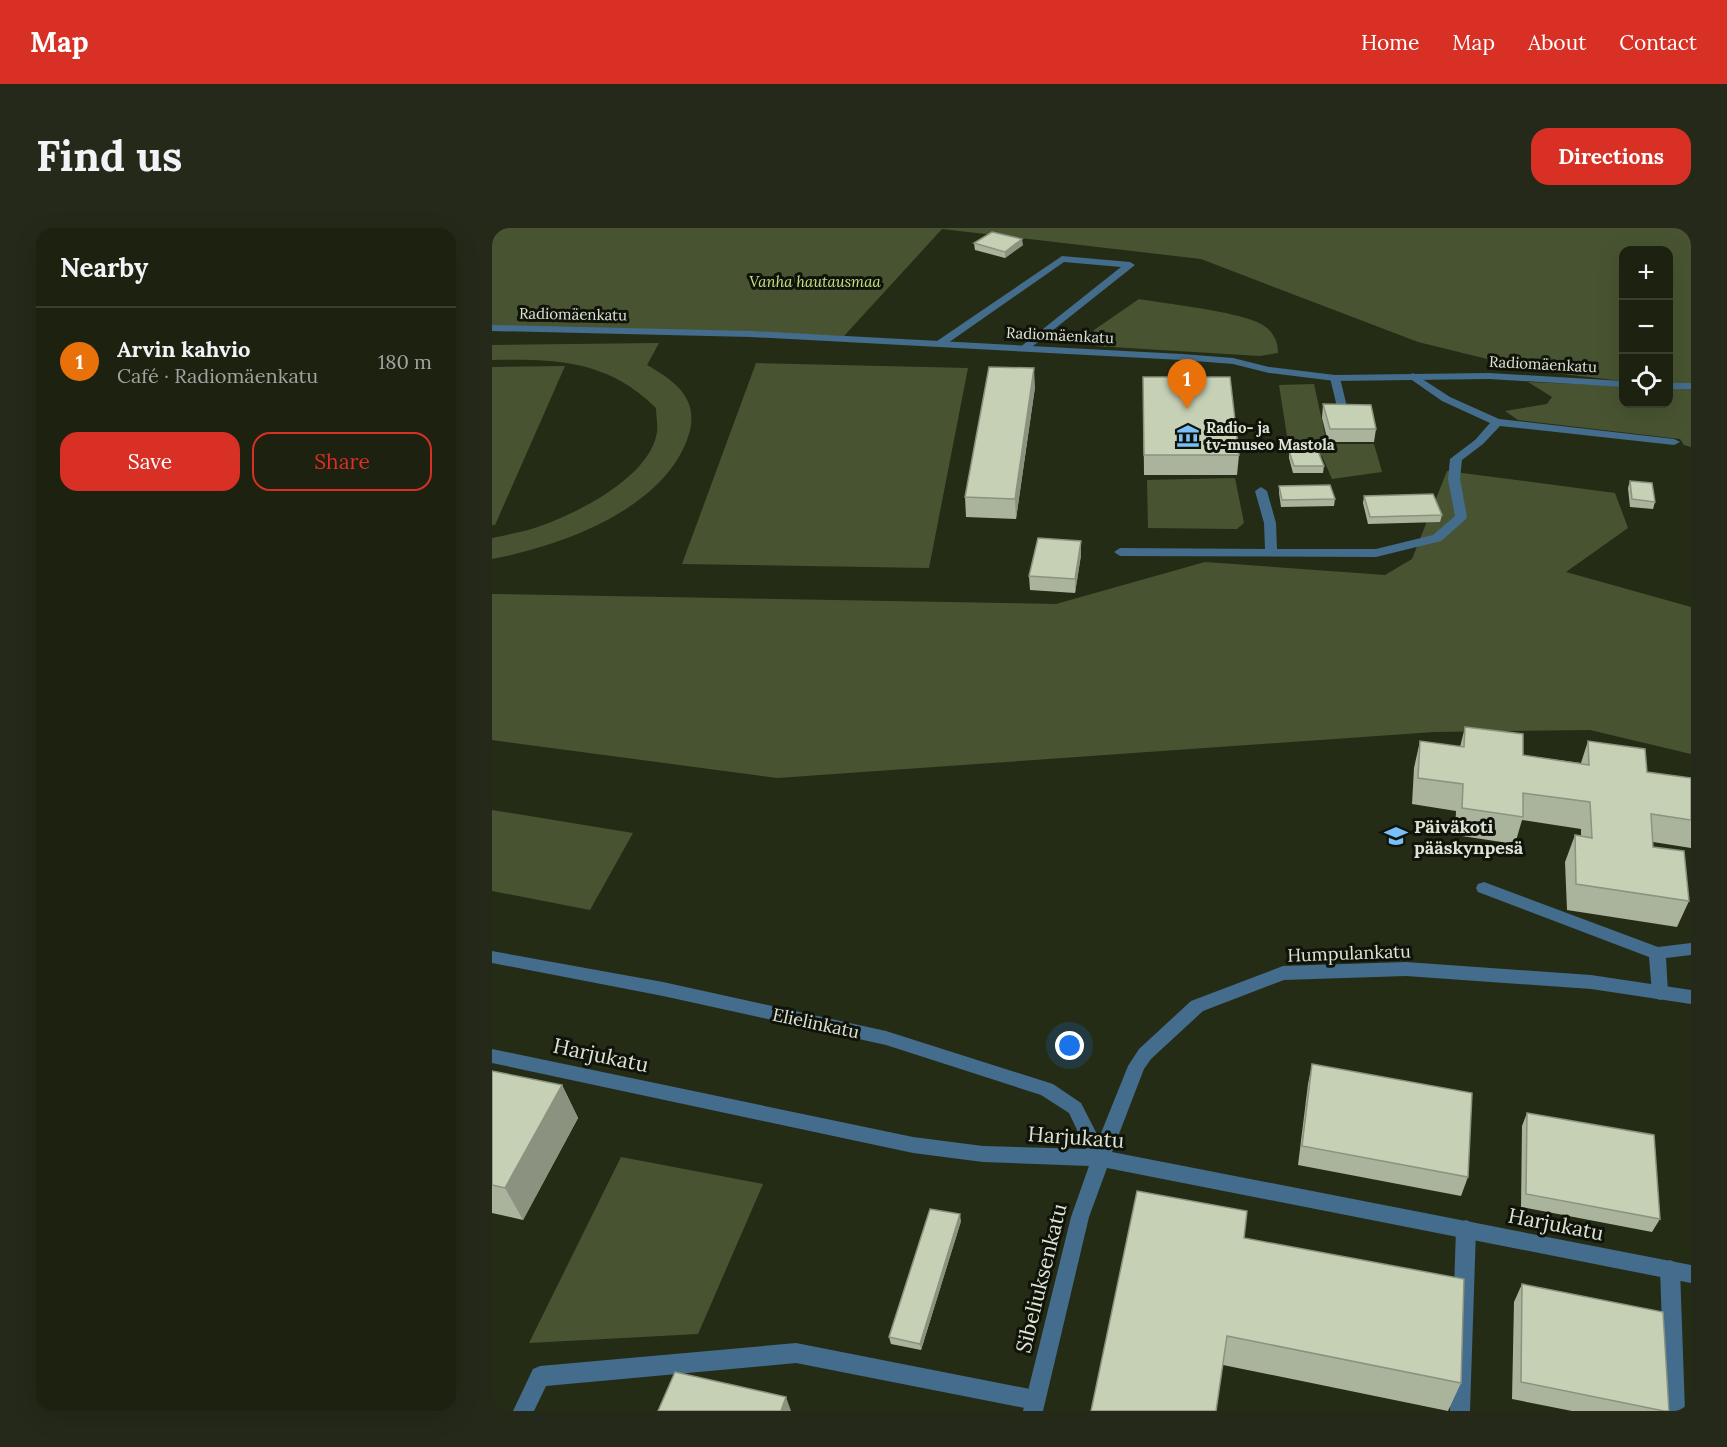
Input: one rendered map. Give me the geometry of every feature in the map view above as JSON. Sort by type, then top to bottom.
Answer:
[{"type":"street","points":[[941,343],[1062,259],[1130,265],[1024,348]]},
{"type":"street","name":"Radiomäenkatu","points":[[492,328],[613,328],[941,343],[1233,361],[1269,370],[1335,378],[1489,376],[1619,384]]},
{"type":"street","points":[[1413,376],[1446,399],[1497,423],[1674,442]]},
{"type":"street","points":[[1335,378],[1343,411]]},
{"type":"street","points":[[1673,386],[1691,386]]},
{"type":"street","points":[[1120,552],[1376,553],[1437,538],[1461,517],[1454,479],[1456,459],[1479,442],[1497,423]]},
{"type":"street","points":[[1260,490],[1270,523],[1271,552]]},
{"type":"street","points":[[1484,888],[1657,953],[1691,949]]},
{"type":"street","points":[[1657,953],[1660,993]]},
{"type":"street","name":"Elielinkatu","points":[[492,957],[663,989],[886,1038],[1047,1089],[1075,1108],[1100,1158]]},
{"type":"street","name":"Humpulankatu","points":[[1100,1158],[1137,1066],[1145,1054],[1197,1006],[1283,973],[1406,969],[1591,982],[1691,997]]},
{"type":"street","name":"Harjukatu","points":[[492,1056],[609,1079],[913,1146],[983,1154],[1100,1158],[1691,1274]]},
{"type":"street","name":"Sibeliuksenkatu","points":[[1034,1406],[1080,1217],[1100,1158]]},
{"type":"street","points":[[1460,1411],[1466,1229]]},
{"type":"street","points":[[1670,1269],[1675,1411]]},
{"type":"street","points":[[523,1411],[540,1376],[796,1353],[1034,1406]]},
{"type":"green space","name":"Vanha hautausmaa","points":[[492,228],[1691,228],[1691,388],[1673,386],[1673,246],[1619,246],[1619,381],[1536,371],[1418,342],[1201,259],[942,229],[844,336],[492,327]]},
{"type":"green space","points":[[1139,299],[1226,313],[1258,322],[1272,333],[1277,343],[1278,353],[1260,356],[1095,346],[1094,330]]},
{"type":"green space","points":[[659,343],[647,365],[677,386],[689,404],[691,414],[691,426],[687,440],[674,465],[655,487],[605,521],[547,545],[492,559],[492,538],[533,529],[561,518],[613,489],[642,463],[652,448],[657,426],[656,408],[638,392],[619,380],[600,371],[559,362],[492,360],[492,345]]},
{"type":"green space","points":[[756,363],[968,368],[929,568],[682,564]]},
{"type":"green space","points":[[565,366],[495,525],[492,525],[492,367]]},
{"type":"green space","points":[[1528,382],[1619,386],[1619,408],[1673,408],[1673,388],[1691,389],[1691,447],[1684,445],[1680,439],[1518,420],[1505,411],[1547,404],[1552,397]]},
{"type":"green space","points":[[1314,384],[1327,444],[1374,444],[1382,472],[1332,479],[1322,456],[1290,455],[1279,385]]},
{"type":"green space","points":[[1447,471],[1615,493],[1628,528],[1566,572],[1691,607],[1691,754],[1590,730],[1434,732],[777,778],[492,740],[492,594],[1056,604],[1205,562],[1385,575],[1412,559]]},
{"type":"green space","points":[[1235,478],[1244,523],[1237,529],[1148,528],[1147,480]]},
{"type":"green space","points":[[492,810],[633,833],[590,910],[492,891]]},
{"type":"green space","points":[[621,1157],[763,1184],[698,1334],[529,1343]]},
{"type":"building","points":[[992,232],[1022,239],[1005,252],[974,243]]},
{"type":"building","points":[[989,367],[1034,368],[1015,499],[965,497]]},
{"type":"building","name":"Radio- ja tv-museo Mastola","points":[[1143,377],[1230,377],[1239,455],[1144,455]]},
{"type":"building","points":[[1323,404],[1371,405],[1376,429],[1330,429]]},
{"type":"building","points":[[1289,451],[1318,451],[1324,466],[1294,466]]},
{"type":"building","points":[[1630,481],[1652,483],[1655,502],[1632,499]]},
{"type":"building","points":[[1330,485],[1335,499],[1282,500],[1279,486]]},
{"type":"building","points":[[1433,494],[1442,515],[1370,517],[1364,496]]},
{"type":"building","points":[[1038,538],[1081,541],[1075,579],[1029,576]]},
{"type":"building","points":[[1465,727],[1523,734],[1523,755],[1589,765],[1588,741],[1645,749],[1647,772],[1691,778],[1691,820],[1651,814],[1653,847],[1684,851],[1689,901],[1576,884],[1575,835],[1592,838],[1590,802],[1523,793],[1523,817],[1462,808],[1463,784],[1418,778],[1420,741],[1464,747]]},
{"type":"building","points":[[1312,1064],[1472,1093],[1468,1177],[1302,1146]]},
{"type":"building","points":[[492,1071],[562,1085],[505,1188],[492,1185]]},
{"type":"building","points":[[1527,1113],[1654,1135],[1660,1219],[1526,1194]]},
{"type":"building","points":[[1137,1191],[1247,1211],[1244,1238],[1464,1279],[1461,1383],[1227,1336],[1216,1411],[1091,1411]]},
{"type":"building","points":[[930,1209],[960,1214],[920,1344],[889,1337]]},
{"type":"building","points":[[1522,1284],[1663,1312],[1669,1411],[1521,1382]]},
{"type":"building","points":[[675,1372],[786,1397],[781,1411],[658,1411]]},
{"type":"place","name":"Arvin kahvio","points":[[1187,409]]},
{"type":"place","name":"Radio- ja tv-museo Mastola","points":[[1188,436]]},
{"type":"place","name":"Päiväkoti pääskynpesä","points":[[1396,836]]}]
